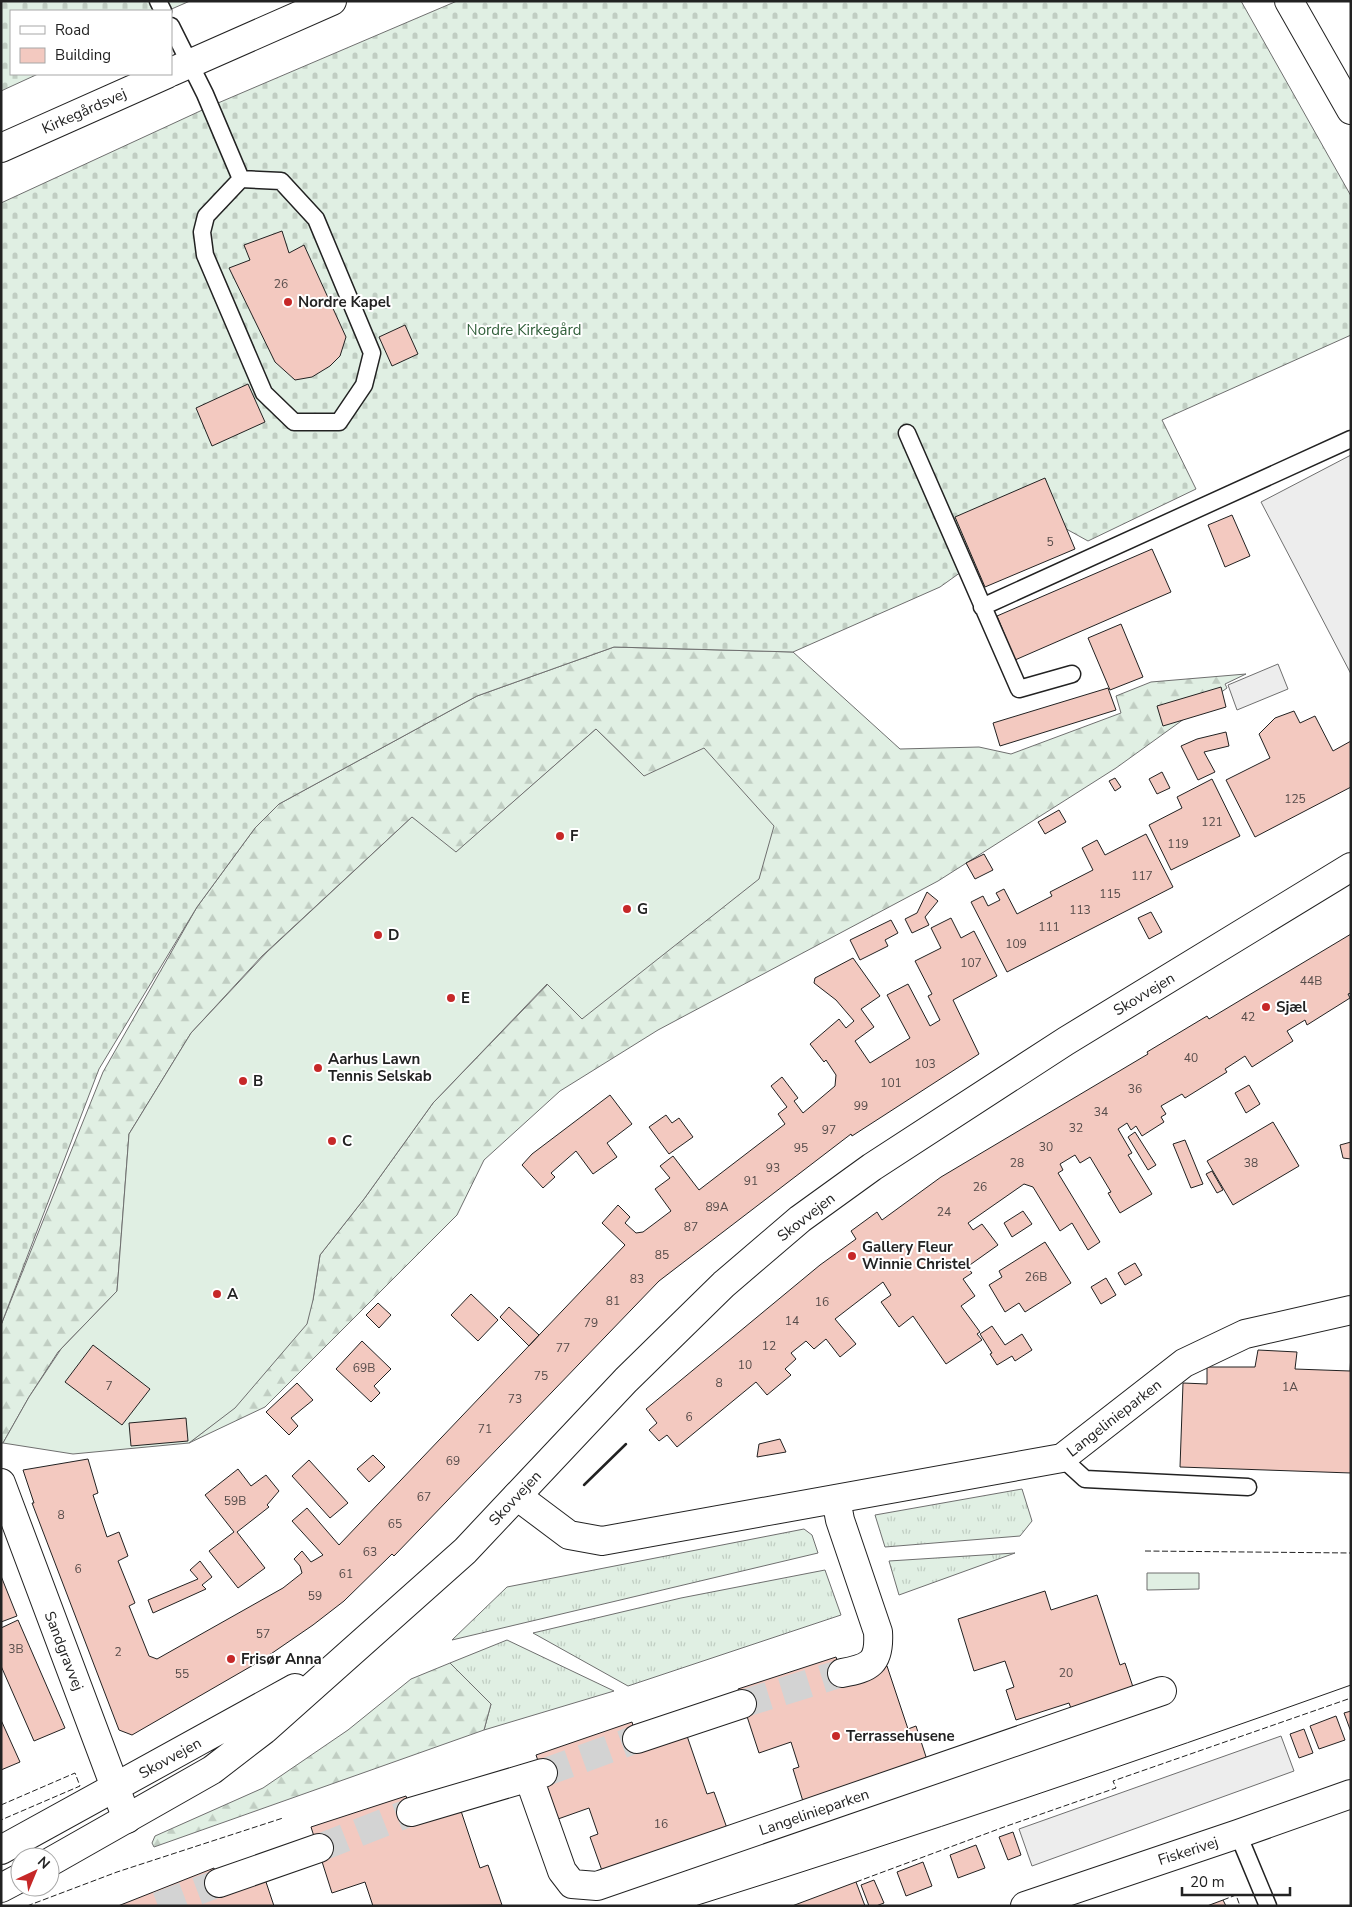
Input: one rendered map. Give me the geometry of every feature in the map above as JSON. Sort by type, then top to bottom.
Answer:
[{"type":"street","name":"Kirkegårdsvej","points":[[176,70],[332,1]]},
{"type":"street","points":[[1289,1],[1351,110]]},
{"type":"street","name":"Kirkegårdsvej","points":[[1,148],[165,75]]},
{"type":"street","name":"Skovvejen","points":[[60,1856],[212,1770],[264,1730],[316,1686],[338,1664],[465,1551],[626,1380],[724,1284],[800,1220],[872,1166],[1058,1046],[1351,867]]},
{"type":"street","name":"Langelinieparken","points":[[517,1496],[569,1536],[602,1541],[1062,1458],[1184,1363],[1246,1334],[1351,1310]]},
{"type":"street","name":"Sandgravvej","points":[[1,1483],[127,1819]]},
{"type":"street","points":[[836,1499],[845,1534],[878,1632],[877,1654],[871,1664],[861,1670],[842,1673]]},
{"type":"street","name":"Skovvejen","points":[[1,1850],[338,1664]]},
{"type":"street","name":"Langelinieparken","points":[[412,1812],[536,1776],[562,1871],[572,1884],[597,1886],[1162,1691]]},
{"type":"street","points":[[637,1739],[742,1704]]},
{"type":"street","name":"Fiskerivej","points":[[1025,1906],[1351,1794]]},
{"type":"street","points":[[219,1883],[319,1848]]},
{"type":"lane","points":[[172,35],[176,70],[241,179]]},
{"type":"lane","points":[[241,179],[281,181],[316,220],[372,353],[364,385],[338,422],[294,422],[264,393],[205,255],[202,232],[206,216],[241,179]]},
{"type":"lane","points":[[907,433],[1019,689],[1072,674]]},
{"type":"lane","points":[[982,607],[1351,439]]},
{"type":"lane","points":[[1062,1458],[1085,1479],[1248,1487]]},
{"type":"lane","points":[[1238,1834],[1268,1906]]},
{"type":"green space","points":[[1,1],[190,1],[169,10],[10,10],[10,75],[36,75],[1,91]]},
{"type":"green space","name":"Nordre Kirkegård","points":[[457,1],[1241,1],[1351,196],[1351,335],[1162,420],[1196,489],[1088,541],[1041,515],[940,587],[793,652],[614,647],[477,696],[279,804],[255,828],[197,907],[99,1069],[1,1325],[1,203],[211,106]]},
{"type":"green space","points":[[614,647],[793,652],[900,749],[979,747],[1011,754],[1121,713],[1116,696],[1151,682],[1246,674],[1225,684],[1227,688],[1116,768],[938,881],[658,1030],[560,1091],[484,1160],[457,1215],[265,1407],[189,1443],[235,1407],[313,1300],[320,1255],[364,1199],[433,1103],[548,984],[582,1019],[644,776],[596,729],[452,856],[412,817],[262,956],[191,1033],[129,1134],[117,1291],[58,1352],[29,1397],[3,1443],[1,1443],[1,1325],[103,1072],[197,907],[255,828],[279,804],[477,696]]},
{"type":"green space","name":"Aarhus Lawn Tennis Selskab","points":[[596,729],[644,776],[704,748],[774,826],[759,879],[582,1019],[547,984],[433,1103],[364,1199],[320,1255],[307,1324],[235,1408],[189,1443],[73,1454],[3,1443],[29,1397],[61,1349],[117,1291],[129,1134],[191,1033],[267,952],[412,817],[456,852]]},
{"type":"green space","points":[[1022,1489],[1032,1521],[1020,1536],[885,1547],[875,1515]]},
{"type":"green space","points":[[804,1529],[812,1535],[818,1553],[452,1640],[507,1587]]},
{"type":"green space","points":[[1015,1553],[899,1595],[889,1561]]},
{"type":"green space","points":[[825,1570],[841,1615],[628,1686],[533,1633],[681,1598]]},
{"type":"green space","points":[[1147,1573],[1199,1573],[1199,1589],[1147,1590]]},
{"type":"green space","points":[[507,1640],[614,1691],[484,1730],[491,1704],[450,1663]]},
{"type":"green space","points":[[450,1663],[491,1704],[484,1730],[154,1847],[152,1843],[155,1836],[263,1788],[348,1730],[411,1679]]},
{"type":"shaded area","points":[[1351,455],[1351,674],[1261,502]]},
{"type":"shaded area","points":[[1278,664],[1288,689],[1237,710],[1228,685]]},
{"type":"shaded area","points":[[1281,1736],[1294,1771],[1032,1866],[1019,1829]]},
{"type":"building","name":"Nordre Kapel","points":[[282,231],[289,253],[304,245],[346,337],[340,356],[330,366],[312,377],[295,380],[275,362],[229,268],[250,260],[244,245]]},
{"type":"building","points":[[405,325],[418,354],[392,366],[379,337]]},
{"type":"building","points":[[248,384],[265,422],[212,446],[196,408]]},
{"type":"building","points":[[1045,478],[1075,549],[985,587],[955,517]]},
{"type":"building","points":[[1232,515],[1250,556],[1225,567],[1208,525]]},
{"type":"building","points":[[1152,549],[1171,592],[1015,660],[997,616]]},
{"type":"building","points":[[1121,624],[1143,677],[1110,690],[1088,638]]},
{"type":"building","points":[[1221,687],[1226,707],[1163,726],[1157,706]]},
{"type":"building","points":[[1108,688],[1116,710],[1000,746],[993,723]]},
{"type":"building","points":[[1294,711],[1300,723],[1315,716],[1333,751],[1351,741],[1351,787],[1255,837],[1226,780],[1270,758],[1259,734],[1275,718]]},
{"type":"building","points":[[1226,732],[1229,746],[1204,752],[1215,772],[1198,780],[1181,746],[1197,739]]},
{"type":"building","points":[[1162,772],[1170,788],[1157,794],[1149,779]]},
{"type":"building","points":[[1115,778],[1121,787],[1115,791],[1109,781]]},
{"type":"building","points":[[1212,779],[1240,836],[1171,870],[1149,825],[1182,808],[1177,797]]},
{"type":"building","points":[[1059,810],[1066,822],[1045,834],[1038,822]]},
{"type":"building","points":[[1146,834],[1173,887],[1007,972],[971,902],[983,896],[988,906],[1000,900],[996,893],[1004,889],[1017,914],[1052,896],[1050,892],[1093,870],[1082,848],[1097,840],[1105,855]]},
{"type":"building","points":[[984,854],[993,870],[975,879],[966,863]]},
{"type":"building","points":[[927,892],[938,901],[925,917],[929,925],[912,933],[905,919],[917,913]]},
{"type":"building","points":[[1151,912],[1162,932],[1149,939],[1138,918]]},
{"type":"building","points":[[951,918],[961,938],[974,931],[997,976],[953,1000],[979,1054],[852,1136],[851,1134],[659,1281],[394,1556],[392,1554],[344,1601],[262,1660],[132,1735],[119,1730],[32,1503],[34,1503],[23,1470],[88,1459],[98,1493],[93,1495],[107,1537],[119,1532],[128,1556],[118,1561],[135,1603],[129,1606],[149,1656],[157,1659],[283,1588],[302,1573],[300,1566],[294,1559],[302,1551],[311,1562],[323,1555],[292,1521],[307,1508],[339,1545],[625,1245],[602,1223],[618,1205],[630,1217],[625,1223],[636,1233],[643,1232],[671,1211],[655,1189],[670,1178],[660,1166],[673,1156],[699,1190],[785,1124],[778,1114],[787,1107],[771,1086],[782,1077],[798,1098],[794,1101],[803,1113],[835,1086],[836,1075],[826,1060],[824,1062],[810,1044],[839,1019],[846,1028],[854,1021],[836,1000],[814,983],[815,978],[853,958],[880,996],[861,1009],[874,1027],[855,1041],[870,1063],[910,1038],[887,995],[908,984],[930,1026],[940,1020],[928,996],[932,994],[915,961],[941,948],[931,928]]},
{"type":"building","points":[[891,920],[898,933],[885,940],[888,946],[860,960],[850,940]]},
{"type":"building","points":[[1351,934],[1351,993],[1348,994],[1350,998],[1307,1025],[1305,1020],[1287,1031],[1293,1041],[1252,1067],[1245,1056],[1225,1069],[1227,1072],[1185,1098],[1182,1094],[1161,1106],[1166,1114],[1161,1117],[1164,1122],[1142,1136],[1136,1126],[1131,1130],[1127,1123],[1118,1129],[1132,1153],[1128,1155],[1152,1194],[1120,1213],[1108,1193],[1111,1192],[1090,1157],[1080,1163],[1075,1155],[1060,1164],[1063,1170],[1058,1173],[1100,1242],[1088,1250],[1072,1223],[1060,1231],[1033,1187],[1024,1184],[968,1223],[973,1230],[982,1224],[998,1245],[967,1267],[972,1273],[963,1279],[975,1296],[961,1306],[980,1332],[977,1334],[982,1340],[946,1364],[913,1316],[899,1327],[881,1302],[891,1295],[883,1282],[835,1319],[856,1344],[840,1357],[826,1339],[814,1349],[806,1341],[791,1353],[796,1359],[785,1369],[791,1375],[767,1395],[756,1382],[677,1447],[667,1435],[659,1441],[649,1430],[657,1423],[646,1409],[820,1265],[856,1239],[851,1231],[877,1212],[882,1220],[941,1177],[1148,1054],[1147,1052],[1207,1016],[1209,1019]]},
{"type":"building","points":[[1249,1085],[1260,1104],[1246,1113],[1235,1093]]},
{"type":"building","points":[[610,1095],[632,1124],[607,1143],[617,1157],[593,1174],[576,1151],[551,1173],[555,1177],[543,1188],[522,1165],[532,1154]]},
{"type":"building","points":[[666,1115],[672,1123],[679,1118],[693,1137],[669,1154],[649,1127]]},
{"type":"building","points":[[1273,1122],[1299,1166],[1233,1205],[1207,1161]]},
{"type":"building","points":[[1135,1132],[1156,1165],[1148,1170],[1128,1137]]},
{"type":"building","points":[[1185,1140],[1203,1184],[1191,1188],[1173,1144]]},
{"type":"building","points":[[1351,1142],[1351,1159],[1343,1158],[1340,1145]]},
{"type":"building","points":[[1212,1171],[1223,1190],[1217,1193],[1206,1174]]},
{"type":"building","points":[[1023,1211],[1032,1224],[1012,1237],[1004,1223]]},
{"type":"building","points":[[1045,1242],[1071,1283],[1025,1312],[1019,1303],[1005,1312],[989,1285],[1002,1277],[999,1271]]},
{"type":"building","points":[[1135,1263],[1142,1275],[1125,1285],[1118,1273]]},
{"type":"building","points":[[1106,1278],[1116,1295],[1101,1304],[1091,1287]]},
{"type":"building","points":[[471,1294],[498,1320],[478,1341],[451,1315]]},
{"type":"building","points":[[378,1303],[391,1315],[379,1328],[366,1315]]},
{"type":"building","points":[[509,1307],[539,1335],[529,1346],[500,1317]]},
{"type":"building","points":[[992,1326],[1005,1345],[1022,1334],[1032,1350],[1015,1361],[1012,1356],[997,1365],[980,1334]]},
{"type":"building","points":[[362,1341],[391,1369],[374,1386],[380,1393],[371,1402],[336,1369]]},
{"type":"building","points":[[93,1345],[150,1389],[122,1425],[65,1382]]},
{"type":"building","points":[[1258,1350],[1297,1352],[1295,1369],[1350,1371],[1351,1354],[1351,1473],[1180,1467],[1183,1383],[1207,1384],[1207,1367],[1255,1367]]},
{"type":"building","points":[[297,1383],[313,1400],[291,1418],[298,1426],[289,1435],[266,1412]]},
{"type":"building","points":[[186,1418],[188,1441],[131,1446],[129,1423]]},
{"type":"building","points":[[780,1439],[786,1452],[757,1457],[759,1444]]},
{"type":"building","points":[[373,1455],[385,1467],[369,1482],[357,1469]]},
{"type":"building","points":[[309,1460],[348,1503],[330,1518],[292,1476]]},
{"type":"building","points":[[238,1469],[251,1486],[266,1475],[279,1491],[267,1505],[269,1507],[237,1532],[265,1568],[238,1588],[209,1551],[234,1532],[205,1495]]},
{"type":"building","points":[[200,1561],[212,1577],[202,1585],[206,1589],[153,1613],[148,1600],[198,1579],[190,1570]]},
{"type":"building","points":[[1,1576],[17,1616],[1,1622]]},
{"type":"building","points":[[1045,1591],[1051,1610],[1097,1595],[1120,1665],[1125,1663],[1134,1690],[1072,1711],[1069,1703],[1016,1720],[1006,1690],[1014,1687],[1005,1661],[974,1671],[958,1619]]},
{"type":"building","points":[[18,1620],[65,1728],[34,1741],[1,1666],[1,1628]]},
{"type":"building","name":"Terrassehusene","points":[[836,1657],[844,1680],[887,1666],[908,1729],[916,1726],[929,1766],[806,1811],[793,1769],[799,1767],[791,1742],[759,1753],[738,1689]]},
{"type":"building","points":[[1351,1711],[1351,1732],[1344,1713]]},
{"type":"building","points":[[1336,1716],[1345,1740],[1319,1749],[1310,1726]]},
{"type":"building","points":[[1,1720],[20,1762],[1,1770]]},
{"type":"building","points":[[632,1722],[637,1739],[686,1733],[707,1794],[714,1792],[728,1831],[605,1879],[590,1837],[598,1834],[589,1808],[558,1819],[536,1755]]},
{"type":"building","points":[[1304,1729],[1313,1753],[1299,1758],[1290,1734]]},
{"type":"building","points":[[406,1796],[414,1820],[459,1805],[480,1868],[488,1865],[502,1905],[373,1906],[365,1882],[332,1893],[311,1827]]},
{"type":"building","points":[[1013,1832],[1021,1855],[1008,1860],[999,1837]]},
{"type":"building","points":[[976,1845],[985,1868],[958,1878],[950,1855]]},
{"type":"building","points":[[923,1862],[932,1886],[906,1896],[897,1872]]},
{"type":"building","points":[[214,1868],[219,1883],[264,1876],[274,1906],[118,1906]]},
{"type":"building","points":[[874,1880],[884,1903],[869,1906],[861,1885]]},
{"type":"building","points":[[856,1882],[865,1906],[792,1906]]},
{"type":"building","points":[[1223,1900],[1226,1906],[1207,1906]]},
{"type":"tunnel","points":[[742,1704],[842,1673]]},
{"type":"tunnel","points":[[543,1773],[637,1739]]},
{"type":"tunnel","points":[[319,1848],[411,1812]]},
{"type":"tunnel","points":[[158,1906],[219,1883]]},
{"type":"tram line","points":[[695,1906],[1024,1799],[1351,1685]]},
{"type":"fence","points":[[1145,1551],[1351,1553]]},
{"type":"fence","points":[[856,1882],[1116,1788],[1113,1781],[1351,1698]]},
{"type":"fence","points":[[1,1805],[75,1773],[80,1786],[1,1820]]},
{"type":"fence","points":[[27,1906],[117,1872],[283,1818]]},
{"type":"fence","points":[[1223,1900],[1236,1895],[1240,1906]]},
{"type":"wall","points":[[584,1485],[626,1444]]},
{"type":"place","name":"Nordre Kapel","points":[[288,302]]},
{"type":"place","name":"F","points":[[560,836]]},
{"type":"place","name":"G","points":[[627,909]]},
{"type":"place","name":"D","points":[[378,935]]},
{"type":"place","name":"E","points":[[451,998]]},
{"type":"place","name":"Sjæl","points":[[1266,1007]]},
{"type":"place","name":"Aarhus Lawn Tennis Selskab","points":[[318,1068]]},
{"type":"place","name":"B","points":[[243,1081]]},
{"type":"place","name":"C","points":[[332,1141]]},
{"type":"place","name":"Gallery Fleur Winnie Christel","points":[[852,1256]]},
{"type":"place","name":"A","points":[[217,1294]]},
{"type":"place","name":"Frisør Anna","points":[[231,1659]]},
{"type":"place","name":"Terrassehusene","points":[[836,1736]]}]
